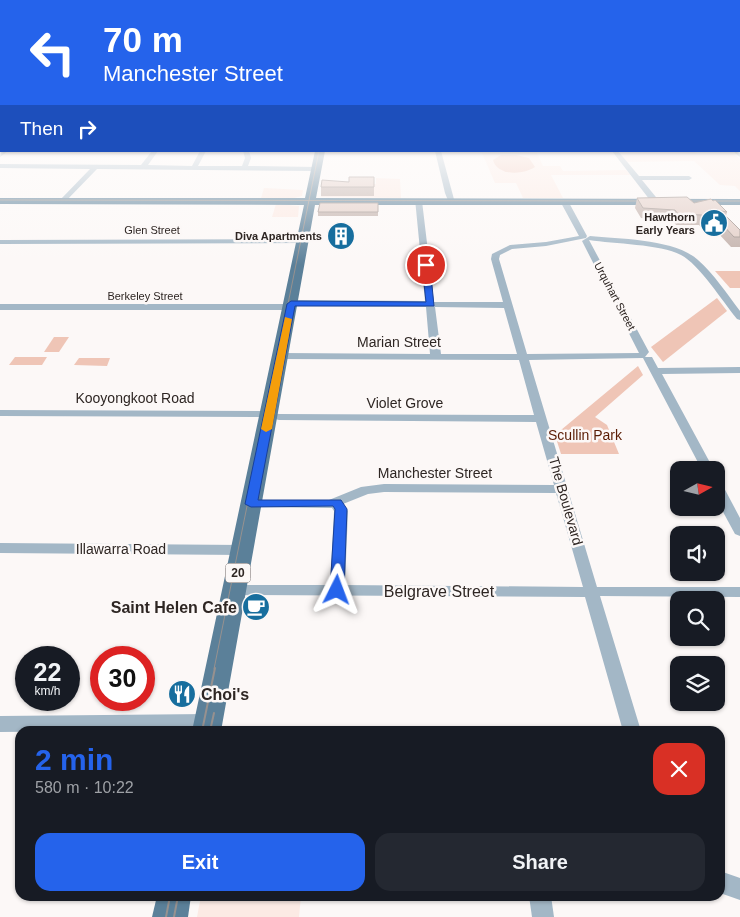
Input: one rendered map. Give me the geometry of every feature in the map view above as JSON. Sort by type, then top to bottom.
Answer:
[{"type":"main road","name":"20","points":[[207,726],[315,180]]},
{"type":"main road","points":[[0,201],[418,201],[449,198],[740,202]]},
{"type":"main road","points":[[170,917],[173,901]]},
{"type":"street","points":[[64,201],[83,180]]},
{"type":"street","points":[[445,180],[449,198]]},
{"type":"street","points":[[637,180],[656,202]]},
{"type":"street","points":[[418,201],[436,357]]},
{"type":"street","name":"Urquhart Street","points":[[564,201],[644,356],[655,371],[703,461]]},
{"type":"street","points":[[584,238],[664,247],[684,253],[696,262],[740,317]]},
{"type":"street","name":"The Boulevard","points":[[584,238],[510,247],[496,254],[495,259],[631,726]]},
{"type":"street","name":"Glen Street","points":[[0,242],[303,241]]},
{"type":"street","name":"Berkeley Street","points":[[0,307],[508,305]]},
{"type":"street","name":"Marian Street","points":[[281,356],[644,356]]},
{"type":"street","points":[[655,371],[740,370]]},
{"type":"street","name":"Kooyongkoot Road","points":[[0,413],[269,414]]},
{"type":"street","name":"Violet Grove","points":[[269,414],[279,416],[541,419]]},
{"type":"street","name":"Manchester Street","points":[[251,504],[336,502],[366,490],[384,488],[562,489]]},
{"type":"street","points":[[336,502],[341,509],[337,590]]},
{"type":"street","points":[[725,503],[740,531]]},
{"type":"street","name":"Illawarra Road","points":[[0,548],[242,550]]},
{"type":"street","name":"Belgrave Street","points":[[234,590],[740,592]]},
{"type":"street","points":[[0,724],[138,726]]},
{"type":"street","points":[[725,884],[740,889]]},
{"type":"street","points":[[541,901],[543,917]]},
{"type":"shaded area","points":[[376,180],[400,180],[401,198],[321,197],[323,184],[376,184]]},
{"type":"shaded area","points":[[494,180],[554,180],[563,198],[523,198],[516,183],[495,183]]},
{"type":"shaded area","points":[[714,180],[740,180],[740,191],[735,186],[720,185]]},
{"type":"shaded area","points":[[264,188],[303,190],[302,196],[294,198],[261,198]]},
{"type":"shaded area","points":[[276,204],[299,206],[298,217],[272,217]]},
{"type":"shaded area","points":[[200,901],[301,901],[299,917],[197,917]]},
{"type":"green space","points":[[715,271],[740,271],[740,288],[730,288]]},
{"type":"green space","points":[[717,298],[727,311],[663,362],[651,347]]},
{"type":"green space","points":[[54,337],[69,337],[59,352],[44,352]]},
{"type":"green space","points":[[15,357],[47,357],[42,365],[9,365]]},
{"type":"green space","points":[[79,358],[110,358],[107,366],[74,365]]},
{"type":"green space","name":"Scullin Park","points":[[638,366],[643,375],[595,417],[607,425],[619,454],[561,454],[555,435]]},
{"type":"building","points":[[322,180],[349,182],[349,180],[374,180],[374,187],[321,187]]},
{"type":"building","points":[[687,197],[694,203],[711,199],[715,200],[727,212],[721,211],[740,230],[740,237],[734,237],[721,223],[712,226],[702,215],[678,214],[675,210],[643,208],[637,198]]},
{"type":"building","points":[[320,203],[378,203],[378,212],[318,212]]},
{"type":"tram line","points":[[309,200],[313,180]]},
{"type":"tram line","points":[[0,200],[309,200]]},
{"type":"tram line","points":[[214,669],[309,200]]},
{"type":"tram line","points":[[309,200],[650,201]]},
{"type":"tram line","points":[[677,201],[740,201]]},
{"type":"tram line","points":[[203,726],[215,668]]},
{"type":"tram line","points":[[211,726],[214,713]]},
{"type":"tram line","points":[[166,917],[169,901]]},
{"type":"tram line","points":[[174,917],[177,901]]},
{"type":"slow traffic","points":[[266,429],[288,319]]},
{"type":"place","name":"Hawthorn Early Years","points":[[714,223]]},
{"type":"place","name":"Diva Apartments","points":[[341,236]]},
{"type":"place","name":"Saint Helen Cafe","points":[[256,607]]},
{"type":"place","name":"Choi's","points":[[182,694]]},
{"type":"route","points":[[337,590],[341,509],[336,502],[325,504],[251,504],[291,304],[431,304],[426,265]]}]
